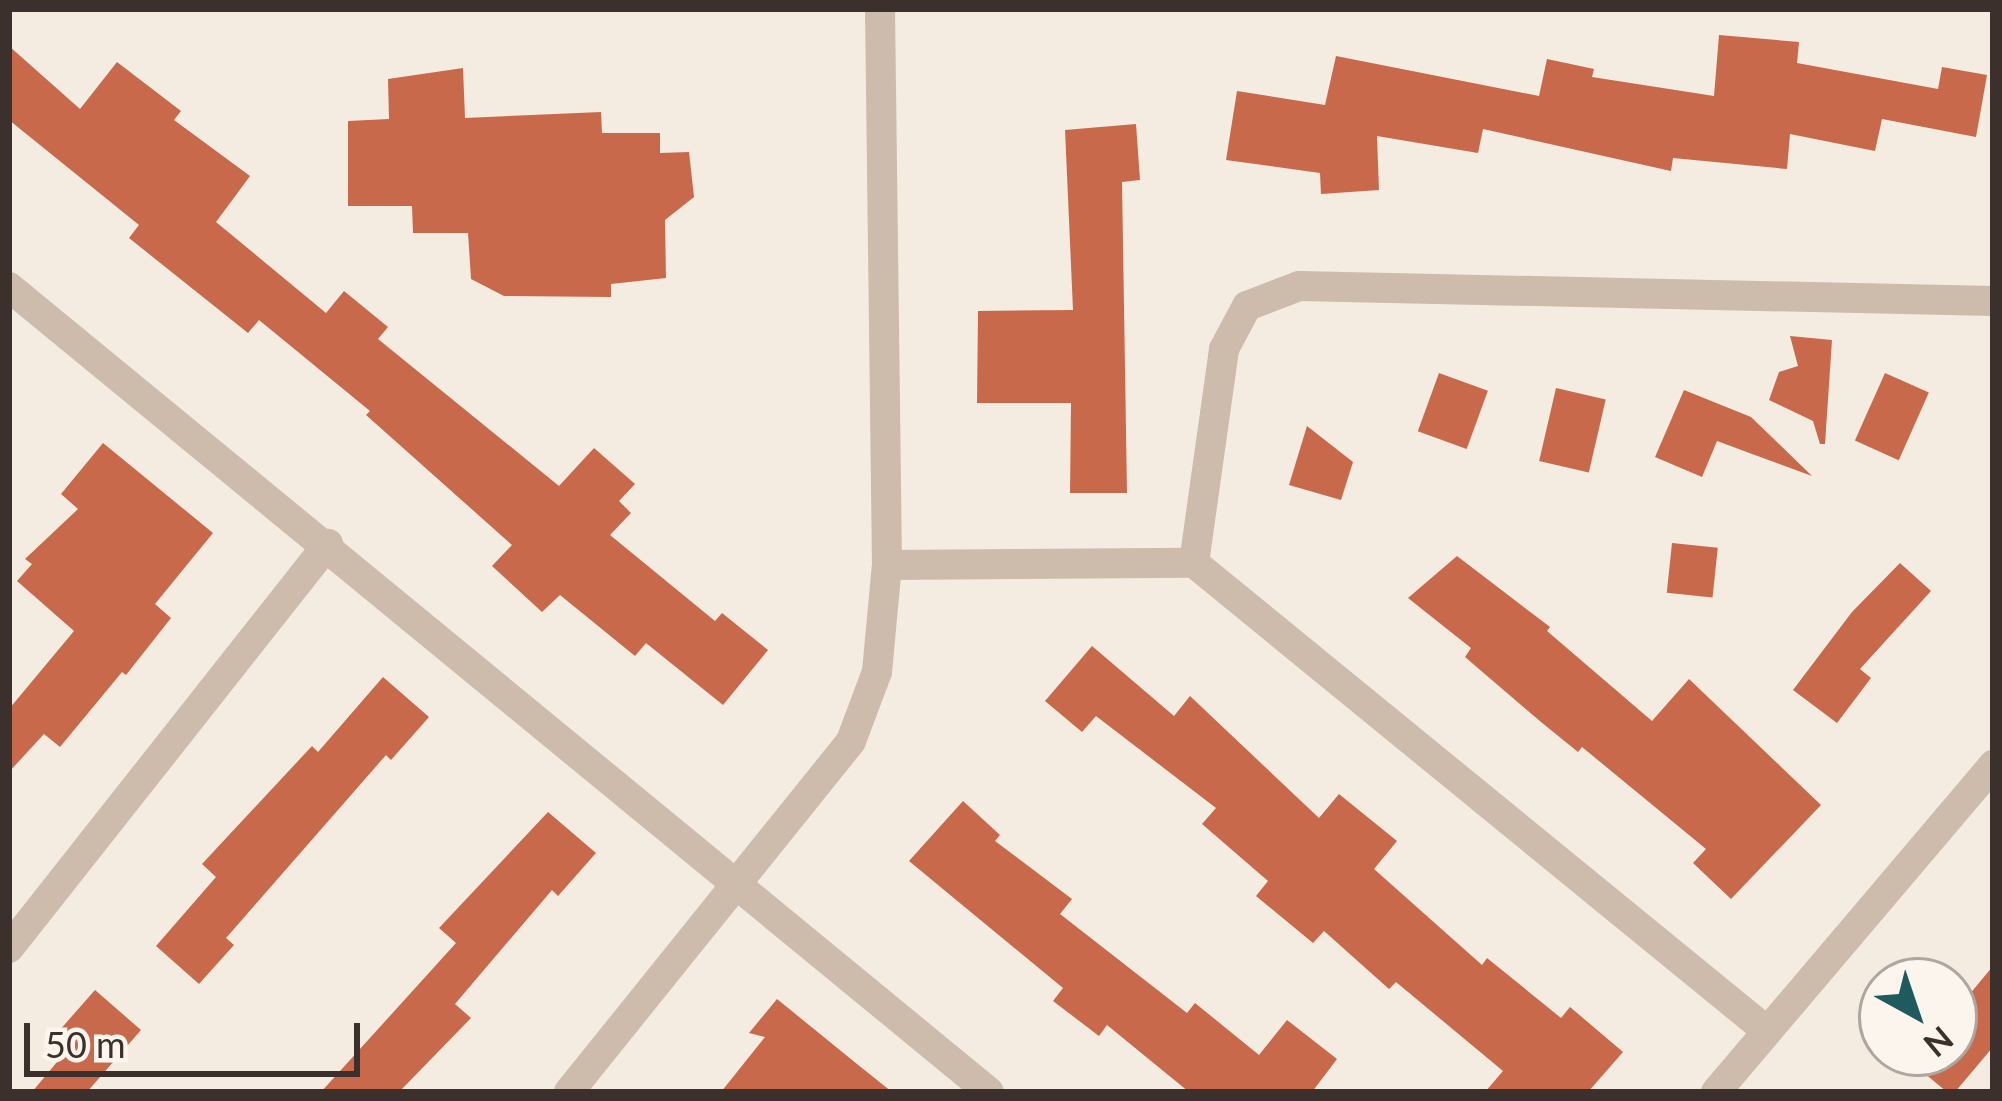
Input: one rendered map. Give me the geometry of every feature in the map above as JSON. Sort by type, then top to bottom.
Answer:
[{"type":"street","points":[[568,1092],[851,741],[878,671],[887,565],[880,9]]},
{"type":"street","points":[[1194,563],[1224,349],[1247,305],[1299,286],[1993,301]]},
{"type":"street","points":[[9,287],[328,544],[989,1092]]},
{"type":"street","points":[[9,948],[328,544]]},
{"type":"street","points":[[887,565],[1194,563],[1767,1031]]},
{"type":"street","points":[[1716,1092],[1993,764]]},
{"type":"building","points":[[1719,35],[1799,42],[1797,63],[1938,89],[1942,67],[1987,75],[1976,137],[1882,119],[1875,151],[1790,134],[1787,169],[1673,158],[1671,171],[1483,129],[1478,153],[1377,136],[1379,190],[1321,194],[1320,173],[1226,160],[1237,91],[1325,105],[1336,56],[1539,96],[1547,59],[1594,69],[1592,77],[1714,96]]},
{"type":"building","points":[[9,46],[80,109],[117,62],[181,111],[174,120],[250,176],[216,222],[326,313],[344,291],[388,327],[378,339],[559,486],[594,448],[635,484],[619,501],[631,513],[610,535],[715,621],[722,613],[768,650],[723,705],[646,643],[635,656],[560,595],[542,612],[492,566],[512,545],[366,415],[370,411],[259,320],[248,333],[129,238],[139,225],[9,120]]},
{"type":"building","points":[[463,68],[465,118],[601,112],[602,133],[660,133],[660,153],[689,152],[694,197],[665,220],[666,278],[611,284],[611,297],[504,296],[471,279],[468,233],[413,233],[412,206],[348,206],[348,121],[389,119],[388,79]]},
{"type":"building","points":[[1136,124],[1140,180],[1122,182],[1127,493],[1070,493],[1071,403],[977,403],[978,311],[1073,310],[1065,130]]},
{"type":"building","points":[[1790,336],[1832,340],[1825,444],[1820,444],[1813,421],[1769,400],[1779,372],[1798,366]]},
{"type":"building","points":[[1439,373],[1488,391],[1467,449],[1418,431]]},
{"type":"building","points":[[1885,373],[1929,393],[1899,460],[1855,441]]},
{"type":"building","points":[[1556,388],[1606,399],[1589,473],[1539,461]]},
{"type":"building","points":[[1684,390],[1751,417],[1812,476],[1717,441],[1702,477],[1655,457]]},
{"type":"building","points":[[1307,426],[1353,462],[1341,500],[1289,485]]},
{"type":"building","points":[[103,443],[213,533],[155,604],[171,618],[126,675],[122,672],[60,747],[44,734],[9,772],[9,709],[74,631],[17,581],[32,564],[25,559],[78,509],[61,494]]},
{"type":"building","points":[[1672,543],[1718,548],[1713,598],[1667,593]]},
{"type":"building","points":[[1457,556],[1550,627],[1547,631],[1652,721],[1689,679],[1821,805],[1731,899],[1693,863],[1706,849],[1582,747],[1578,752],[1541,722],[1465,657],[1471,648],[1408,598]]},
{"type":"building","points":[[1900,563],[1931,591],[1860,669],[1871,678],[1837,723],[1793,690],[1852,612]]},
{"type":"building","points":[[1092,646],[1174,716],[1190,696],[1319,818],[1339,794],[1397,841],[1374,869],[1482,965],[1487,958],[1561,1018],[1570,1007],[1623,1052],[1588,1092],[1485,1092],[1503,1071],[1396,982],[1389,989],[1324,931],[1313,943],[1256,896],[1268,881],[1202,824],[1216,808],[1096,716],[1082,732],[1045,701]]},
{"type":"building","points":[[383,677],[429,717],[391,760],[386,755],[226,938],[234,945],[199,984],[156,946],[216,877],[202,864],[312,746],[318,752]]},
{"type":"building","points":[[963,801],[1000,835],[995,841],[1072,899],[1060,914],[1187,1013],[1195,1003],[1259,1055],[1287,1020],[1337,1059],[1312,1092],[1189,1092],[1107,1025],[1099,1036],[1053,1001],[1063,988],[909,861]]},
{"type":"building","points":[[548,812],[596,853],[558,896],[552,890],[455,1004],[471,1018],[399,1092],[321,1092],[456,943],[439,928]]},
{"type":"building","points":[[1993,966],[1993,1047],[1978,1065],[1978,984]]},
{"type":"building","points":[[95,990],[141,1030],[87,1092],[32,1092],[72,1044],[58,1032]]},
{"type":"building","points":[[777,999],[892,1092],[721,1092],[765,1037],[749,1033]]},
{"type":"building","points":[[1929,1077],[1968,1077],[1955,1092],[1947,1092]]}]
